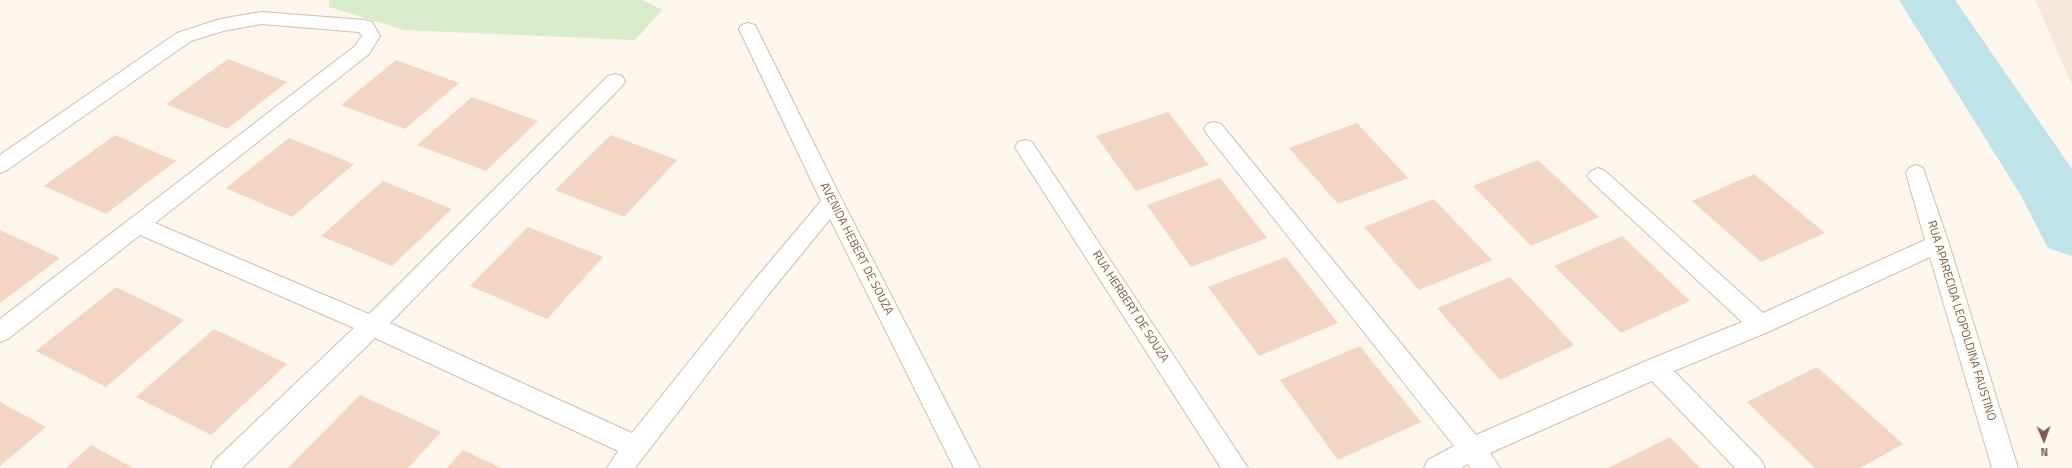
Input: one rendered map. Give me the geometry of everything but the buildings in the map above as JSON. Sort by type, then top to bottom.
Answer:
[{"type":"street","points":[[0,165],[184,37],[220,25],[261,18],[366,26],[371,36],[362,50],[0,332]]},
{"type":"street","name":"AVENIDA HEBERT DE SOUZA","points":[[748,29],[832,202],[967,468]]},
{"type":"street","points":[[224,468],[372,326],[614,81]]},
{"type":"street","points":[[1214,129],[1487,468]]},
{"type":"street","name":"RUA HERBERT DE SOUZA","points":[[1025,146],[1235,468]]},
{"type":"street","name":"RUA APARECIDA LEOPOLDINA FAUSTINO","points":[[1916,173],[2006,468]]},
{"type":"street","points":[[1598,176],[1760,325]]},
{"type":"street","points":[[620,468],[760,289],[832,202]]},
{"type":"street","points":[[138,225],[372,326],[636,447]]},
{"type":"street","points":[[1437,468],[1471,449],[1655,368],[1760,325],[1938,244]]},
{"type":"street","points":[[1655,368],[1752,468]]},
{"type":"shaded area","points":[[2035,0],[2072,0],[2072,85]]},
{"type":"green space","points":[[329,0],[643,0],[662,10],[635,40],[404,30],[329,7]]},
{"type":"waterway","points":[[1927,0],[2048,185],[2072,230]]}]
